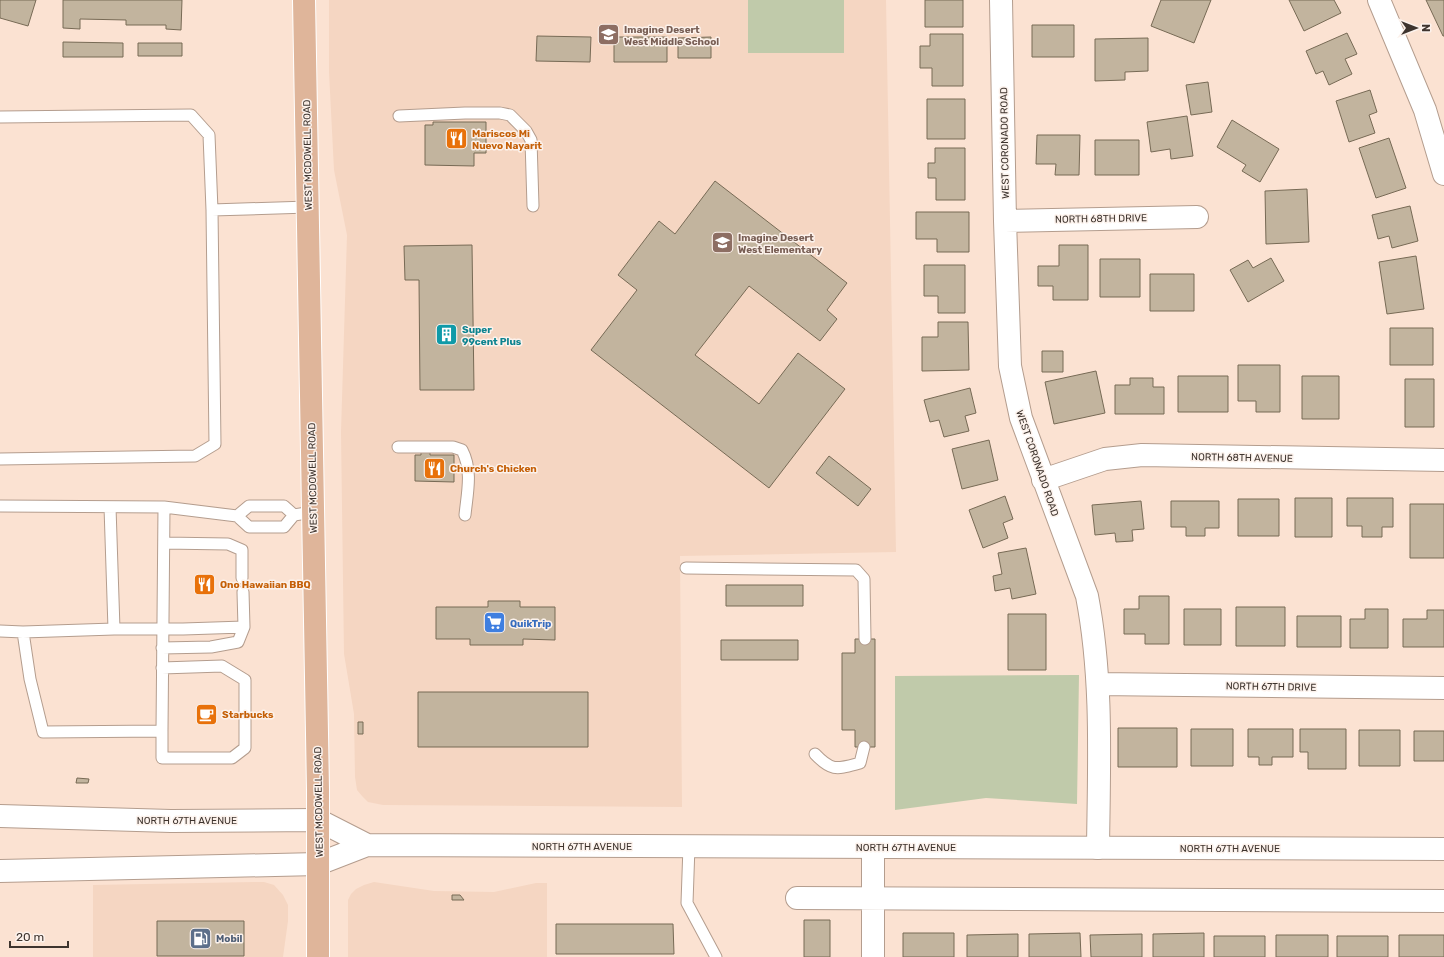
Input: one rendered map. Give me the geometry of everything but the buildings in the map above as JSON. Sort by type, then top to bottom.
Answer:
[{"type":"main road","name":"WEST MCDOWELL ROAD","points":[[304,0],[308,207],[304,513],[318,820],[318,957]]},
{"type":"street","name":"WEST CORONADO ROAD","points":[[1001,0],[1005,221],[1010,366],[1020,418],[1088,596],[1093,629],[1098,684],[1098,848]]},
{"type":"street","points":[[1379,0],[1424,110],[1444,174]]},
{"type":"street","name":"NORTH 68TH DRIVE","points":[[1005,221],[1197,217]]},
{"type":"street","name":"NORTH 68TH AVENUE","points":[[1043,480],[1105,459],[1142,455],[1444,460]]},
{"type":"street","name":"NORTH 67TH DRIVE","points":[[1098,684],[1444,688]]},
{"type":"street","name":"NORTH 67TH AVENUE","points":[[0,816],[171,821],[318,820],[367,845]]},
{"type":"street","name":"NORTH 67TH AVENUE","points":[[0,871],[318,864],[367,845],[1444,849]]},
{"type":"street","points":[[873,847],[873,957]]},
{"type":"street","points":[[797,898],[1444,901]]},
{"type":"lane","points":[[399,116],[465,113],[510,115],[526,131],[531,140],[533,206]]},
{"type":"lane","points":[[0,117],[191,115],[209,134],[212,210],[215,444],[196,456],[0,459]]},
{"type":"lane","points":[[212,210],[308,207]]},
{"type":"lane","points":[[398,447],[453,447],[462,450],[467,460],[469,473],[465,516]]},
{"type":"lane","points":[[0,506],[164,507],[237,516],[249,526],[284,527],[304,513]]},
{"type":"lane","points":[[237,516],[249,506],[284,506],[304,513]]},
{"type":"lane","points":[[110,507],[114,629]]},
{"type":"lane","points":[[162,668],[222,666],[245,680],[245,748],[232,758],[162,758],[162,668],[162,648],[162,629],[164,507]]},
{"type":"lane","points":[[164,543],[228,544],[242,550],[242,578]]},
{"type":"lane","points":[[686,568],[856,570],[864,579],[865,639]]},
{"type":"lane","points":[[162,648],[211,647],[238,642],[244,627],[243,592]]},
{"type":"lane","points":[[0,631],[23,632],[244,627]]},
{"type":"lane","points":[[23,632],[30,679],[43,732],[162,731]]},
{"type":"lane","points":[[816,754],[824,763],[838,769],[860,763],[864,747]]},
{"type":"lane","points":[[689,846],[687,903],[716,957]]},
{"type":"shaded area","points":[[329,0],[886,0],[896,552],[680,556],[682,807],[383,805],[368,802],[357,790],[355,777],[354,714],[344,654],[341,432],[347,235],[334,170],[329,72]]},
{"type":"shaded area","points":[[264,882],[274,885],[283,895],[288,905],[288,921],[283,957],[93,957],[93,885]]},
{"type":"shaded area","points":[[374,882],[434,891],[494,892],[536,883],[547,883],[547,957],[348,957],[348,900],[356,889]]},
{"type":"green space","points":[[748,0],[844,0],[844,53],[748,53]]},
{"type":"green space","points":[[1079,675],[1077,804],[986,798],[895,810],[895,676]]},
{"type":"place","name":"Imagine Desert West Middle School","points":[[608,35]]},
{"type":"place","name":"Mariscos Mi Nuevo Nayarit","points":[[456,139]]},
{"type":"place","name":"Imagine Desert West Elementary","points":[[722,243]]},
{"type":"place","name":"Super 99cent Plus","points":[[446,335]]},
{"type":"place","name":"Church's Chicken","points":[[435,468]]},
{"type":"place","name":"Ono Hawaiian BBQ","points":[[205,584]]},
{"type":"place","name":"QuikTrip","points":[[495,623]]},
{"type":"place","name":"Starbucks","points":[[206,714]]},
{"type":"place","name":"Mobil","points":[[200,938]]}]
